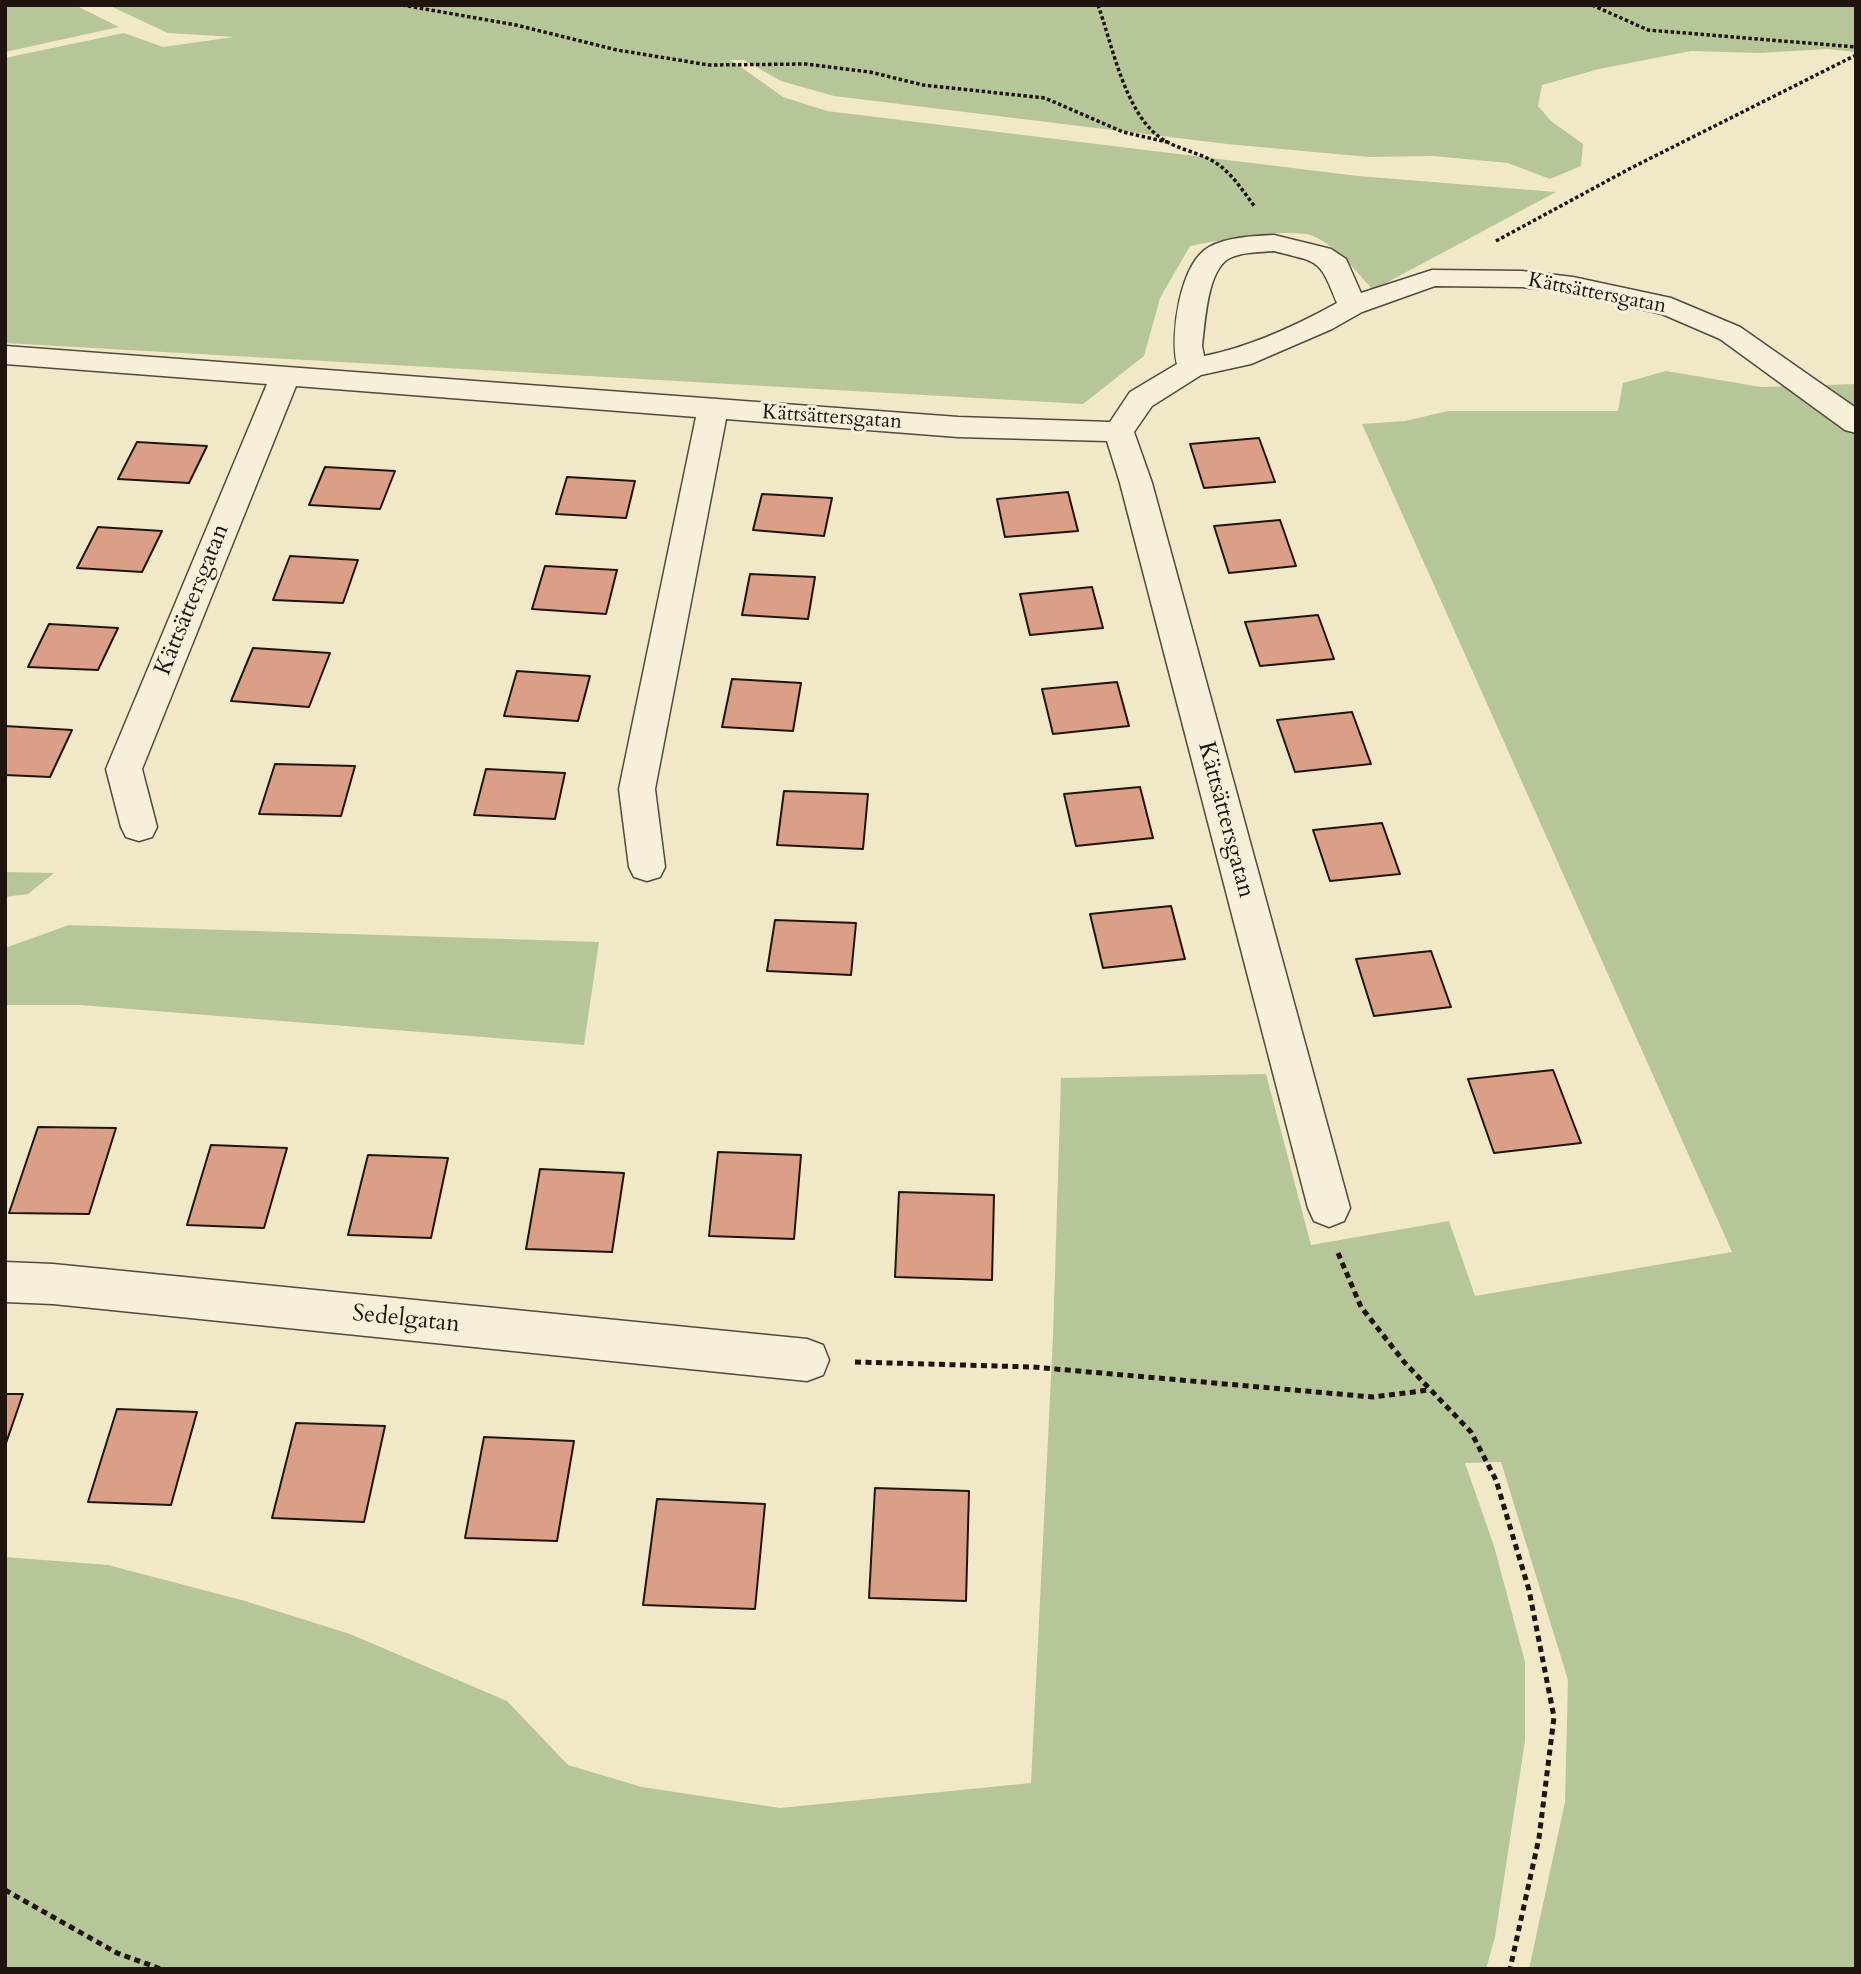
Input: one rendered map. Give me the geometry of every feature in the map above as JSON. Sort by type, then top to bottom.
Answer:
[{"type":"street","points":[[1192,367],[1187,346],[1197,286],[1204,268],[1218,253],[1252,244],[1274,243],[1321,255],[1336,265],[1352,306]]},
{"type":"street","name":"Kättsättersgatan","points":[[1119,432],[1140,399],[1192,367],[1241,358],[1322,323],[1352,306],[1432,278],[1522,279],[1573,285],[1671,307],[1730,333],[1856,423]]},
{"type":"street","name":"Kättsättersgatan","points":[[5,355],[958,427],[1119,432]]},
{"type":"street","name":"Kättsättersgatan","points":[[139,827],[124,769],[285,377]]},
{"type":"street","points":[[647,867],[637,789],[713,409]]},
{"type":"street","name":"Kättsättersgatan","points":[[1119,432],[1136,482],[1329,1208]]},
{"type":"street","name":"Sedelgatan","points":[[5,1282],[53,1284],[807,1360]]},
{"type":"path","points":[[402,5],[516,25],[617,50],[709,65],[806,64],[870,72],[923,85],[1045,98],[1123,132],[1190,150],[1225,169],[1275,233],[1274,243]]},
{"type":"path","points":[[1098,5],[1131,101],[1153,132],[1167,142]]},
{"type":"path","points":[[1592,5],[1648,30],[1856,47]]},
{"type":"path","points":[[1432,278],[1476,251],[1630,169],[1856,55]]},
{"type":"path","points":[[1329,1208],[1339,1257],[1361,1307],[1405,1363],[1471,1432],[1496,1480],[1529,1590],[1554,1717],[1539,1838],[1510,1969]]},
{"type":"path","points":[[807,1360],[1033,1367],[1373,1397],[1430,1390]]},
{"type":"path","points":[[5,1890],[117,1953],[161,1969]]},
{"type":"green space","points":[[5,5],[75,5],[119,27],[5,52]]},
{"type":"green space","points":[[108,5],[1856,5],[1856,52],[1827,49],[1760,53],[1691,51],[1599,69],[1542,85],[1538,106],[1551,121],[1583,144],[1581,166],[1550,179],[1508,163],[1433,156],[1369,157],[1227,144],[834,96],[781,81],[744,60],[731,60],[783,97],[827,111],[1358,176],[1556,192],[1373,290],[1337,252],[1313,236],[1270,234],[1190,246],[1160,298],[1144,356],[1083,404],[5,343],[5,58],[124,33],[163,47],[234,37],[168,33]]},
{"type":"green space","points":[[1666,371],[1761,387],[1856,384],[1856,1969],[1529,1969],[1565,1802],[1568,1680],[1501,1462],[1465,1463],[1494,1546],[1525,1662],[1525,1741],[1495,1937],[1486,1969],[5,1969],[5,1557],[108,1565],[245,1601],[350,1634],[507,1701],[568,1765],[642,1787],[780,1808],[1031,1783],[1053,1337],[1061,1078],[1266,1074],[1311,1245],[1449,1221],[1475,1296],[1732,1252],[1362,424],[1405,421],[1448,411],[1618,411],[1623,383]]},
{"type":"green space","points":[[5,872],[54,873],[28,894],[5,897]]},
{"type":"green space","points":[[69,925],[599,942],[584,1045],[80,1005],[5,1005],[5,948]]},
{"type":"building","points":[[1259,438],[1275,482],[1204,488],[1190,444]]},
{"type":"building","points":[[137,442],[207,446],[189,483],[118,479]]},
{"type":"building","points":[[325,467],[395,471],[380,509],[309,505]]},
{"type":"building","points":[[567,477],[635,481],[626,518],[556,514]]},
{"type":"building","points":[[1068,492],[1078,531],[1005,537],[997,499]]},
{"type":"building","points":[[762,494],[832,498],[824,536],[753,530]]},
{"type":"building","points":[[1280,520],[1296,566],[1229,573],[1214,526]]},
{"type":"building","points":[[98,527],[162,531],[142,572],[77,568]]},
{"type":"building","points":[[290,556],[358,560],[343,603],[273,600]]},
{"type":"building","points":[[545,566],[617,570],[606,614],[532,609]]},
{"type":"building","points":[[750,574],[815,577],[808,619],[742,615]]},
{"type":"building","points":[[1092,587],[1103,628],[1030,635],[1020,594]]},
{"type":"building","points":[[1318,615],[1334,659],[1260,666],[1245,622]]},
{"type":"building","points":[[49,624],[118,628],[98,670],[28,667]]},
{"type":"building","points":[[253,648],[330,653],[309,707],[231,701]]},
{"type":"building","points":[[517,671],[590,676],[578,721],[504,716]]},
{"type":"building","points":[[732,679],[801,683],[793,731],[722,727]]},
{"type":"building","points":[[1117,682],[1129,726],[1053,734],[1042,689]]},
{"type":"building","points":[[1352,712],[1371,764],[1295,772],[1277,720]]},
{"type":"building","points":[[5,726],[72,730],[50,777],[5,775]]},
{"type":"building","points":[[275,764],[355,766],[341,816],[259,814]]},
{"type":"building","points":[[486,769],[565,773],[555,819],[474,815]]},
{"type":"building","points":[[1140,787],[1153,838],[1076,846],[1064,794]]},
{"type":"building","points":[[784,791],[868,794],[863,849],[777,845]]},
{"type":"building","points":[[1382,823],[1400,874],[1330,881],[1313,830]]},
{"type":"building","points":[[1171,906],[1185,959],[1103,968],[1090,914]]},
{"type":"building","points":[[775,920],[856,923],[851,975],[767,971]]},
{"type":"building","points":[[1431,951],[1451,1007],[1374,1016],[1356,959]]},
{"type":"building","points":[[1553,1070],[1581,1143],[1494,1153],[1468,1079]]},
{"type":"building","points":[[38,1127],[116,1128],[89,1214],[9,1213]]},
{"type":"building","points":[[211,1145],[287,1148],[264,1228],[187,1225]]},
{"type":"building","points":[[718,1152],[801,1155],[794,1239],[709,1236]]},
{"type":"building","points":[[368,1155],[448,1158],[431,1238],[348,1235]]},
{"type":"building","points":[[540,1169],[624,1173],[612,1252],[526,1249]]},
{"type":"building","points":[[899,1192],[994,1195],[992,1280],[895,1277]]},
{"type":"building","points":[[5,1394],[23,1394],[5,1446]]},
{"type":"building","points":[[117,1409],[197,1412],[171,1505],[88,1502]]},
{"type":"building","points":[[296,1423],[385,1426],[364,1522],[272,1518]]},
{"type":"building","points":[[484,1437],[574,1441],[557,1541],[465,1538]]},
{"type":"building","points":[[875,1488],[969,1491],[966,1601],[869,1598]]},
{"type":"building","points":[[657,1499],[765,1504],[755,1609],[643,1605]]}]
